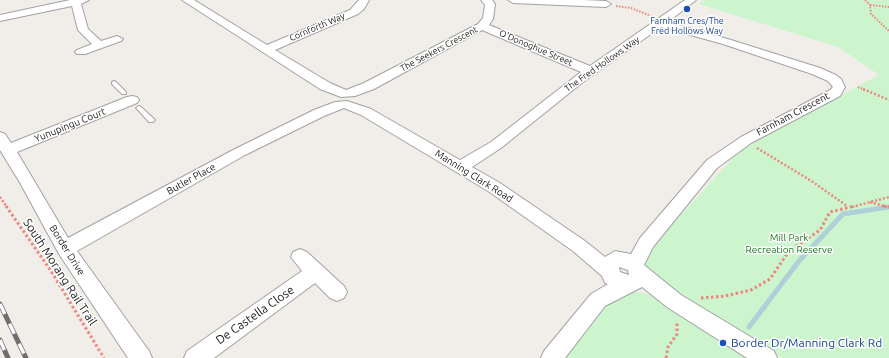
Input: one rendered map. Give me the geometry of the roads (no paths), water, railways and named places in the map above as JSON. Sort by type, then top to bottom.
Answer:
[{"type":"street","name":"Manning Clark Road","points":[[188,0],[366,112],[464,169],[579,246],[623,271],[673,309],[766,358]]},
{"type":"street","name":"Cornforth Way","points":[[266,49],[354,12],[360,7],[364,0]]},
{"type":"street","points":[[513,0],[606,4]]},
{"type":"street","name":"The Fred Hollows Way","points":[[464,169],[590,71],[623,50],[691,0]]},
{"type":"street","points":[[0,18],[80,1],[83,30],[100,46]]},
{"type":"street","name":"The Seekers Crescent","points":[[345,99],[482,26],[488,19],[491,1]]},
{"type":"street","name":"Farnham Crescent","points":[[623,271],[712,164],[746,140],[835,93],[838,90],[839,84],[832,78],[816,71],[727,42],[694,34],[662,21]]},
{"type":"street","name":"O'Donoghue Street","points":[[482,26],[590,71]]},
{"type":"street","points":[[81,52],[117,39]]},
{"type":"street","name":"Butler Place","points":[[65,248],[240,152],[345,99]]},
{"type":"street","name":"Yunupingu Court","points":[[4,144],[132,100]]},
{"type":"street","name":"Border Drive","points":[[4,144],[27,180],[65,248],[141,358]]},
{"type":"street","points":[[300,257],[337,292]]},
{"type":"street","points":[[552,358],[623,271]]},
{"type":"street","name":"De Castella Close","points":[[195,358],[316,272]]},
{"type":"lane","points":[[114,83],[151,120]]},
{"type":"waterway","points":[[749,327],[799,261],[843,214],[889,207]]},
{"type":"railway","points":[[0,304],[26,358]]},
{"type":"railway","points":[[0,340],[8,358]]},
{"type":"place","name":"Farnham Cres/The Fred Hollows Way","points":[[687,9]]},
{"type":"place","name":"Border Dr/Manning Clark Rd","points":[[723,343]]},
{"type":"park label","name":"Mill Park Recreation Reserve","points":[[789,244]]}]
